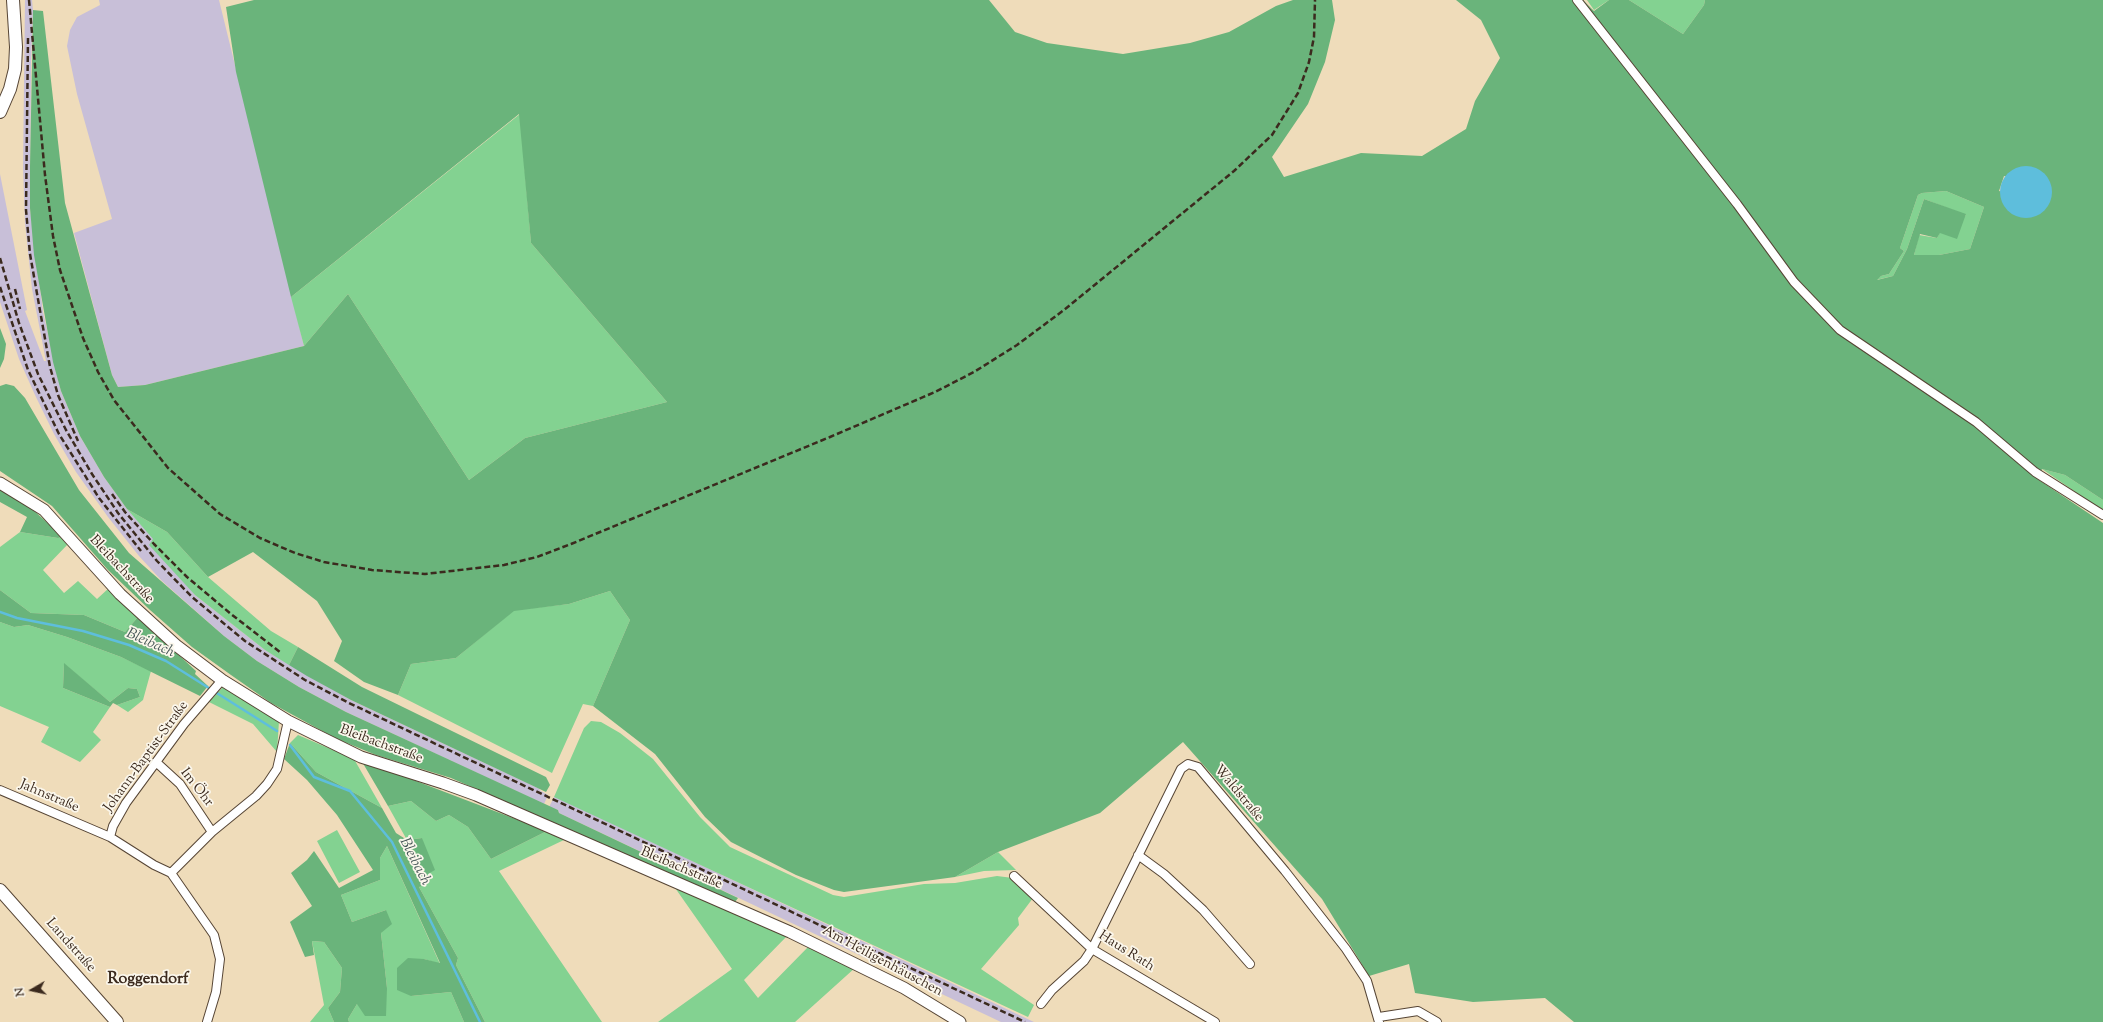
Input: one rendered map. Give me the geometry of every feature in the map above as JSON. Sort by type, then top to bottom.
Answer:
[{"type":"main road","points":[[0,112],[10,89],[15,69],[16,47],[13,0]]},
{"type":"main road","name":"Bleibachstraße","points":[[0,483],[44,510],[102,575],[140,613],[219,684],[288,721],[361,757],[476,795],[790,932]]},
{"type":"main road","name":"Landstraße","points":[[0,890],[117,1022]]},
{"type":"main road","name":"Am Heiligenhäuschen","points":[[790,932],[893,982],[960,1022]]},
{"type":"street","points":[[1577,0],[1737,204],[1794,282],[1840,330],[1976,422],[2035,472],[2103,515]]},
{"type":"street","name":"Johann-Baptist-Straße","points":[[110,837],[113,826],[126,803],[184,724],[219,684]]},
{"type":"street","points":[[171,873],[212,832],[256,796],[267,784],[277,769],[288,721]]},
{"type":"street","name":"Im Öhr","points":[[156,762],[180,784],[212,832]]},
{"type":"street","name":"Waldstraße","points":[[1041,1004],[1052,990],[1084,961],[1092,949],[1181,769],[1188,764],[1198,767],[1285,871],[1346,949],[1366,981],[1379,1020]]},
{"type":"street","name":"Jahnstraße","points":[[0,790],[110,837]]},
{"type":"street","points":[[110,837],[154,865],[171,873],[214,935],[220,959],[218,978],[208,1022]]},
{"type":"street","points":[[1138,855],[1164,874],[1203,910],[1250,964]]},
{"type":"street","name":"Haus Rath","points":[[1014,876],[1092,949],[1216,1022]]},
{"type":"street","points":[[1379,1020],[1418,1011],[1437,1022]]},
{"type":"shaded area","points":[[25,0],[32,0],[33,10],[30,208],[43,312],[61,391],[80,436],[104,477],[127,509],[154,539],[195,595],[265,650],[351,700],[540,789],[539,790],[548,795],[544,804],[346,712],[299,687],[257,661],[224,636],[162,581],[139,556],[108,517],[76,472],[54,434],[35,395],[19,359],[0,302],[0,174],[27,310],[25,311],[44,361],[46,361],[32,289],[25,223],[23,167]]},
{"type":"shaded area","points":[[99,0],[219,0],[304,346],[145,385],[118,387],[112,375],[74,233],[112,219],[77,94],[67,46],[70,30],[77,17],[100,5]]},
{"type":"shaded area","points":[[554,797],[1034,1022],[1001,1022],[559,813],[558,810],[549,807]]},
{"type":"green space","points":[[254,0],[989,0],[1015,32],[1047,43],[1123,54],[1190,43],[1229,32],[1276,6],[1293,0],[1332,0],[1335,20],[1325,62],[1308,104],[1272,157],[1284,177],[1361,153],[1422,156],[1466,129],[1475,101],[1500,58],[1481,20],[1456,0],[1583,0],[1594,11],[1609,0],[1629,0],[1683,34],[1704,5],[1705,0],[2103,0],[2103,500],[2065,475],[2042,469],[2039,480],[2103,523],[2103,1022],[1574,1022],[1545,998],[1473,1002],[1415,993],[1409,964],[1369,976],[1322,899],[1183,742],[1100,813],[998,852],[955,877],[844,892],[834,890],[796,875],[731,842],[705,817],[655,754],[593,706],[630,620],[610,591],[569,604],[514,611],[456,658],[411,664],[398,695],[364,682],[334,661],[342,641],[317,601],[253,552],[208,577],[167,532],[127,509],[104,477],[80,436],[61,391],[53,362],[34,255],[30,208],[33,10],[43,11],[65,203],[112,375],[118,387],[145,385],[304,346],[348,294],[469,480],[525,438],[667,402],[531,243],[519,114],[291,297],[236,72],[226,7]],"holes":[[[2004,176],[2051,186],[2049,203],[1999,191]],[[1946,191],[1984,207],[1970,249],[1939,255],[1914,255],[1920,234],[1937,238],[1940,233],[1957,239],[1966,214],[1924,199],[1907,249],[1893,276],[1877,280],[1881,276],[1889,274],[1904,251],[1900,248],[1918,195],[1922,193]]]},
{"type":"green space","points":[[1587,0],[1609,0],[1594,10]]},
{"type":"green space","points":[[1629,0],[1705,0],[1704,5],[1683,34]]},
{"type":"green space","points":[[520,114],[531,243],[667,402],[525,438],[469,480],[348,294],[304,346],[291,297]]},
{"type":"green space","points":[[1946,191],[1984,207],[1970,249],[1939,255],[1914,255],[1919,235],[1937,238],[1940,232],[1966,215],[1924,199],[1907,249],[1893,276],[1876,280],[1881,276],[1889,274],[1904,251],[1900,248],[1918,195],[1922,193]]},
{"type":"green space","points":[[0,328],[6,344],[4,359],[0,368]]},
{"type":"green space","points":[[6,384],[14,386],[25,398],[79,490],[129,553],[224,636],[257,661],[299,687],[346,712],[558,810],[559,813],[738,898],[735,902],[451,778],[376,755],[337,739],[271,703],[231,675],[192,647],[150,610],[108,570],[52,506],[0,471],[0,386]]},
{"type":"green space","points":[[2042,469],[2065,475],[2103,500],[2103,511]]},
{"type":"green space","points":[[0,489],[30,507],[63,537],[58,538],[20,532],[27,517],[0,502]]},
{"type":"green space","points":[[127,509],[167,532],[208,577],[271,631],[298,647],[289,665],[265,650],[195,595],[149,545],[153,539]]},
{"type":"green space","points":[[20,532],[58,538],[63,537],[69,543],[43,570],[64,593],[78,581],[97,599],[109,588],[138,617],[125,632],[84,615],[31,613],[0,590],[0,547]]},
{"type":"green space","points":[[0,590],[31,613],[84,615],[125,632],[138,617],[196,671],[195,674],[208,686],[200,696],[121,657],[67,637],[28,625],[14,627],[0,622]]},
{"type":"green space","points":[[610,591],[630,620],[593,706],[583,704],[552,773],[398,695],[411,664],[456,658],[514,610],[569,604]]},
{"type":"green space","points":[[0,622],[14,627],[28,625],[67,637],[121,657],[151,671],[143,700],[128,712],[117,705],[140,697],[137,689],[128,688],[110,702],[64,664],[63,688],[110,707],[93,732],[101,740],[80,762],[41,742],[49,727],[0,706]]},
{"type":"green space","points":[[298,647],[362,687],[546,777],[550,785],[546,792],[351,700],[307,676],[289,665]]},
{"type":"green space","points":[[64,663],[110,702],[128,688],[137,689],[140,697],[117,705],[113,703],[110,707],[63,688]]},
{"type":"green space","points":[[223,687],[279,721],[277,752],[253,724],[209,702]]},
{"type":"green space","points":[[591,721],[601,722],[620,733],[653,759],[700,817],[730,847],[833,895],[844,897],[924,884],[955,883],[997,876],[1013,878],[1033,898],[1018,918],[1019,925],[981,969],[1034,1005],[1028,1017],[554,797],[584,728]]},
{"type":"green space","points":[[298,735],[354,759],[382,808],[316,772],[290,743]]},
{"type":"green space","points":[[290,743],[316,772],[382,808],[396,833],[407,840],[422,838],[435,870],[424,876],[428,883],[419,887],[458,958],[456,965],[485,1022],[464,1022],[451,992],[411,996],[397,990],[397,968],[408,958],[424,959],[440,963],[387,846],[380,858],[380,880],[341,895],[352,922],[386,910],[392,924],[381,933],[387,988],[386,1016],[365,1016],[357,1004],[348,1019],[349,1022],[334,1022],[328,1008],[340,992],[342,968],[324,942],[312,941],[314,955],[305,957],[290,922],[312,906],[291,873],[307,860],[314,851],[339,888],[373,870],[337,815],[307,780],[284,759]]},
{"type":"green space","points":[[361,760],[547,831],[491,859],[468,827],[449,815],[436,821],[411,801],[388,806]]},
{"type":"green space","points":[[411,801],[436,821],[449,815],[468,827],[491,859],[547,831],[566,839],[499,871],[602,1022],[485,1022],[456,965],[458,958],[419,887],[424,876],[422,838],[407,840],[388,806]]},
{"type":"green space","points":[[337,830],[360,872],[339,883],[317,841]]},
{"type":"green space","points":[[387,846],[440,964],[424,959],[411,996],[451,992],[464,1022],[349,1022],[348,1019],[357,1004],[387,988],[381,933],[386,910],[352,922],[341,895],[380,880],[380,858]]},
{"type":"green space","points":[[998,852],[1016,870],[984,871],[955,877]]},
{"type":"green space","points":[[673,885],[788,935],[744,980],[758,998],[810,945],[856,967],[795,1022],[658,1022],[732,969]]},
{"type":"green space","points":[[312,941],[324,942],[342,968],[340,992],[328,1008],[334,1022],[310,1022],[324,1005]]},
{"type":"water","points":[[2026,166],[2040,170],[2048,178],[2052,192],[2048,206],[2040,214],[2026,218],[2012,214],[2004,206],[2000,192],[2004,178],[2012,170]]},
{"type":"waterway","name":"Bleibach","points":[[0,612],[17,618],[83,631],[129,645],[166,661],[277,731]]},
{"type":"waterway","name":"Bleibach","points":[[290,745],[314,777],[350,791],[392,842],[480,1022]]},
{"type":"railway","points":[[29,0],[45,175],[53,236],[60,270],[83,338],[98,372],[114,400],[168,468],[220,514],[260,538],[295,553],[324,562],[372,570],[425,574],[504,565],[537,557],[571,544],[935,392],[974,372],[1017,345],[1064,310],[1234,171],[1272,135],[1298,93],[1309,62],[1314,37],[1315,0]]},
{"type":"railway","points":[[28,38],[26,210],[30,254],[50,367],[58,395],[78,441]]},
{"type":"railway","points":[[0,258],[19,323],[38,374],[66,430],[92,474],[118,513],[157,561],[192,597],[245,641],[305,680],[349,703],[1025,1022]]},
{"type":"railway","points":[[0,287],[28,370],[59,434],[99,498],[141,551]]},
{"type":"railway","points":[[15,289],[20,309]]},
{"type":"railway","points":[[112,494],[125,512],[187,577],[280,652]]},
{"type":"district","name":"Roggendorf","points":[[148,980]]}]
